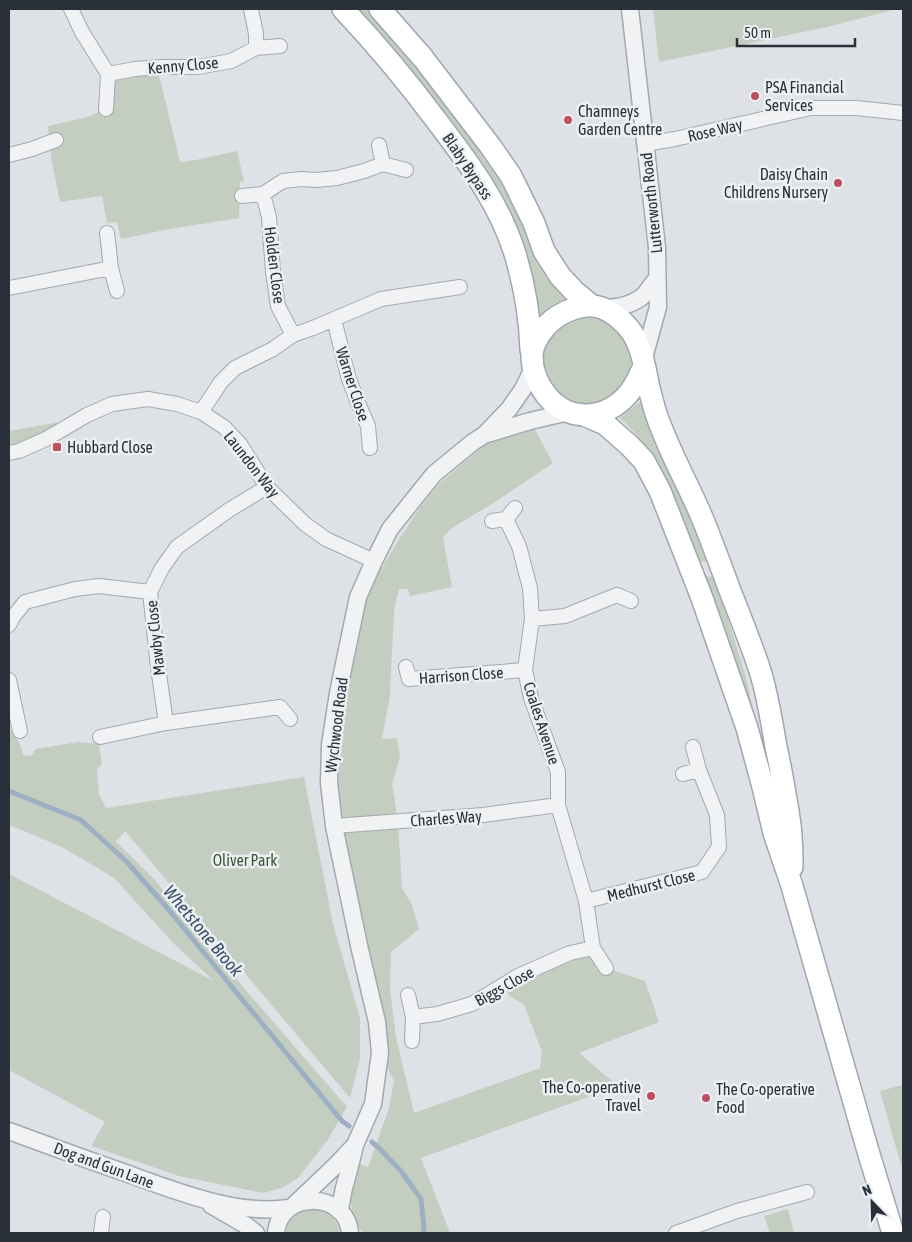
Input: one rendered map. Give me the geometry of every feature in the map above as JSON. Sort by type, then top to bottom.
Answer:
[{"type":"main road","name":"Blaby Bypass","points":[[343,9],[424,104],[466,159],[489,194],[516,255],[530,320],[532,361]]},
{"type":"main road","name":"Blaby Bypass","points":[[380,9],[423,58],[511,176],[534,223],[544,251],[560,276],[574,291],[597,307]]},
{"type":"main road","points":[[792,886],[791,835],[784,785],[761,675],[701,515],[664,434],[653,404],[640,346],[624,323],[597,307],[576,308],[564,312],[554,319],[537,338],[532,361],[540,386],[551,400],[563,410],[606,424],[644,461],[660,491],[702,598],[744,719],[774,833],[792,886],[893,1233]]},
{"type":"main road","points":[[577,414],[598,414],[611,408],[623,399],[632,389],[644,362]]},
{"type":"street","points":[[71,9],[82,32],[108,74],[106,109]]},
{"type":"street","points":[[251,9],[256,34],[256,48]]},
{"type":"street","name":"Lutterworth Road","points":[[630,9],[657,247],[658,307],[644,362]]},
{"type":"street","name":"Kenny Close","points":[[108,74],[135,69],[198,67],[230,61],[256,48],[280,46]]},
{"type":"street","name":"Rose Way","points":[[644,144],[675,139],[811,108],[856,108],[903,113]]},
{"type":"street","points":[[9,155],[56,140]]},
{"type":"street","points":[[379,145],[383,164]]},
{"type":"street","points":[[242,196],[263,194],[282,181],[336,178],[383,164],[406,170]]},
{"type":"street","name":"Holden Close","points":[[263,194],[269,217],[273,272],[278,306],[293,335]]},
{"type":"street","points":[[107,233],[116,291]]},
{"type":"street","points":[[9,288],[111,268]]},
{"type":"street","name":"Lutterworth Road","points":[[597,307],[612,308],[635,301],[644,295],[657,278]]},
{"type":"street","points":[[201,412],[221,382],[235,368],[274,350],[293,335],[380,299],[460,288]]},
{"type":"street","name":"Warner Close","points":[[334,319],[348,376],[368,426],[370,448]]},
{"type":"street","name":"Wychwood Road","points":[[339,1210],[342,1205],[342,1196],[355,1145],[373,1104],[380,1053],[377,1022],[334,826],[329,783],[330,746],[338,693],[358,598],[390,529],[434,474],[484,435],[509,409],[523,389],[532,361]]},
{"type":"street","name":"Laundon Way","points":[[9,453],[19,451],[46,439],[87,415],[112,404],[148,399],[177,404],[201,412],[224,427],[240,444],[267,487],[305,524],[326,539],[374,561]]},
{"type":"street","name":"Wychwood Road","points":[[484,435],[530,421],[577,414]]},
{"type":"street","name":"Mawby Close","points":[[166,723],[150,592],[162,568],[177,547],[229,510],[267,487]]},
{"type":"street","points":[[492,521],[506,519],[515,508]]},
{"type":"street","name":"Coales Avenue","points":[[506,519],[519,546],[530,588],[532,619],[525,670],[531,698],[558,772],[558,805],[586,901],[593,948],[606,968]]},
{"type":"street","points":[[9,625],[12,617],[25,602],[75,589],[100,586],[150,592]]},
{"type":"street","points":[[532,619],[565,616],[617,595],[631,601]]},
{"type":"street","name":"Harrison Close","points":[[406,678],[525,670]]},
{"type":"street","points":[[9,680],[12,715],[20,731]]},
{"type":"street","points":[[100,737],[284,702],[290,719]]},
{"type":"street","name":"Medhurst Close","points":[[586,901],[702,872],[719,847],[717,815],[699,770],[693,747]]},
{"type":"street","points":[[683,774],[699,770]]},
{"type":"street","name":"Charles Way","points":[[334,826],[484,815],[558,805]]},
{"type":"street","name":"Biggs Close","points":[[413,1017],[437,1014],[472,1004],[518,976],[570,953],[593,948]]},
{"type":"street","points":[[408,995],[413,1017],[412,1041]]},
{"type":"street","name":"Dog and Gun Lane","points":[[9,1130],[200,1199],[265,1210],[291,1207],[312,1200],[323,1201],[339,1210]]},
{"type":"street","name":"Wychwood Road","points":[[276,1233],[281,1218],[355,1145]]},
{"type":"street","points":[[676,1233],[737,1212],[806,1192]]},
{"type":"street","name":"Dog and Gun Lane","points":[[200,1199],[248,1226],[256,1233]]},
{"type":"street","points":[[339,1210],[351,1232]]},
{"type":"street","points":[[101,1233],[103,1217]]},
{"type":"green space","points":[[358,9],[368,9],[419,68],[503,179],[525,227],[533,250],[554,285],[567,301],[554,305],[537,318],[434,100]]},
{"type":"green space","points":[[653,9],[897,9],[827,27],[659,62]]},
{"type":"green space","points":[[156,68],[180,162],[237,151],[244,181],[240,182],[239,218],[121,239],[117,222],[107,223],[102,196],[60,202],[52,163],[48,126],[88,117],[106,109],[108,74]]},
{"type":"green space","points":[[587,317],[604,321],[618,330],[627,344],[631,361],[627,378],[618,392],[604,401],[587,405],[570,401],[556,392],[547,378],[543,361],[547,344],[556,330],[570,321]]},
{"type":"green space","points":[[641,401],[710,562],[698,561],[668,487],[649,451],[620,418]]},
{"type":"green space","points":[[55,423],[66,427],[9,453],[9,431]]},
{"type":"green space","points":[[533,426],[553,463],[452,528],[443,537],[452,587],[410,596],[408,589],[399,589],[394,610],[390,695],[382,739],[397,738],[400,757],[392,784],[398,821],[402,888],[412,905],[419,929],[391,952],[390,989],[396,1037],[414,1113],[540,1068],[542,1052],[524,1005],[510,996],[503,985],[593,948],[606,968],[645,981],[659,1022],[579,1053],[618,1086],[421,1158],[450,1233],[363,1233],[353,1215],[351,1207],[352,1191],[360,1164],[368,1167],[389,1108],[394,1081],[380,1053],[329,783],[360,593],[383,566],[420,508],[440,483],[480,449],[484,435]]},
{"type":"green space","points":[[703,576],[715,577],[745,674],[757,725]]},
{"type":"green space","name":"Oliver Park","points":[[9,731],[12,731],[20,744],[23,755],[31,756],[36,749],[78,742],[99,744],[102,764],[97,769],[99,794],[106,808],[304,777],[333,924],[360,1018],[360,1058],[350,1098],[125,831],[116,842],[153,878],[250,995],[347,1107],[327,1141],[298,1178],[282,1188],[263,1193],[179,1176],[91,1146],[105,1122],[9,1070],[9,874],[214,981],[173,943],[114,878],[62,847],[9,825]]},
{"type":"green space","points":[[903,1085],[903,1172],[880,1091]]},
{"type":"green space","points":[[312,1209],[331,1216],[339,1227],[340,1233],[285,1233],[294,1217]]},
{"type":"green space","points":[[788,1209],[794,1233],[770,1233],[764,1216]]},
{"type":"waterway","name":"Whetstone Brook","points":[[9,791],[81,820],[127,862],[169,910],[342,1121],[349,1126]]},
{"type":"waterway","name":"Whetstone Brook","points":[[372,1142],[401,1171],[421,1199],[423,1233]]},
{"type":"place","name":"PSA Financial Services","points":[[755,96]]},
{"type":"place","name":"Chamneys Garden Centre","points":[[568,120]]},
{"type":"place","name":"Daisy Chain Childrens Nursery","points":[[838,183]]},
{"type":"place","name":"Hubbard Close","points":[[57,447]]},
{"type":"place","name":"The Co-operative Travel","points":[[651,1096]]},
{"type":"place","name":"The Co-operative Food","points":[[706,1098]]}]
